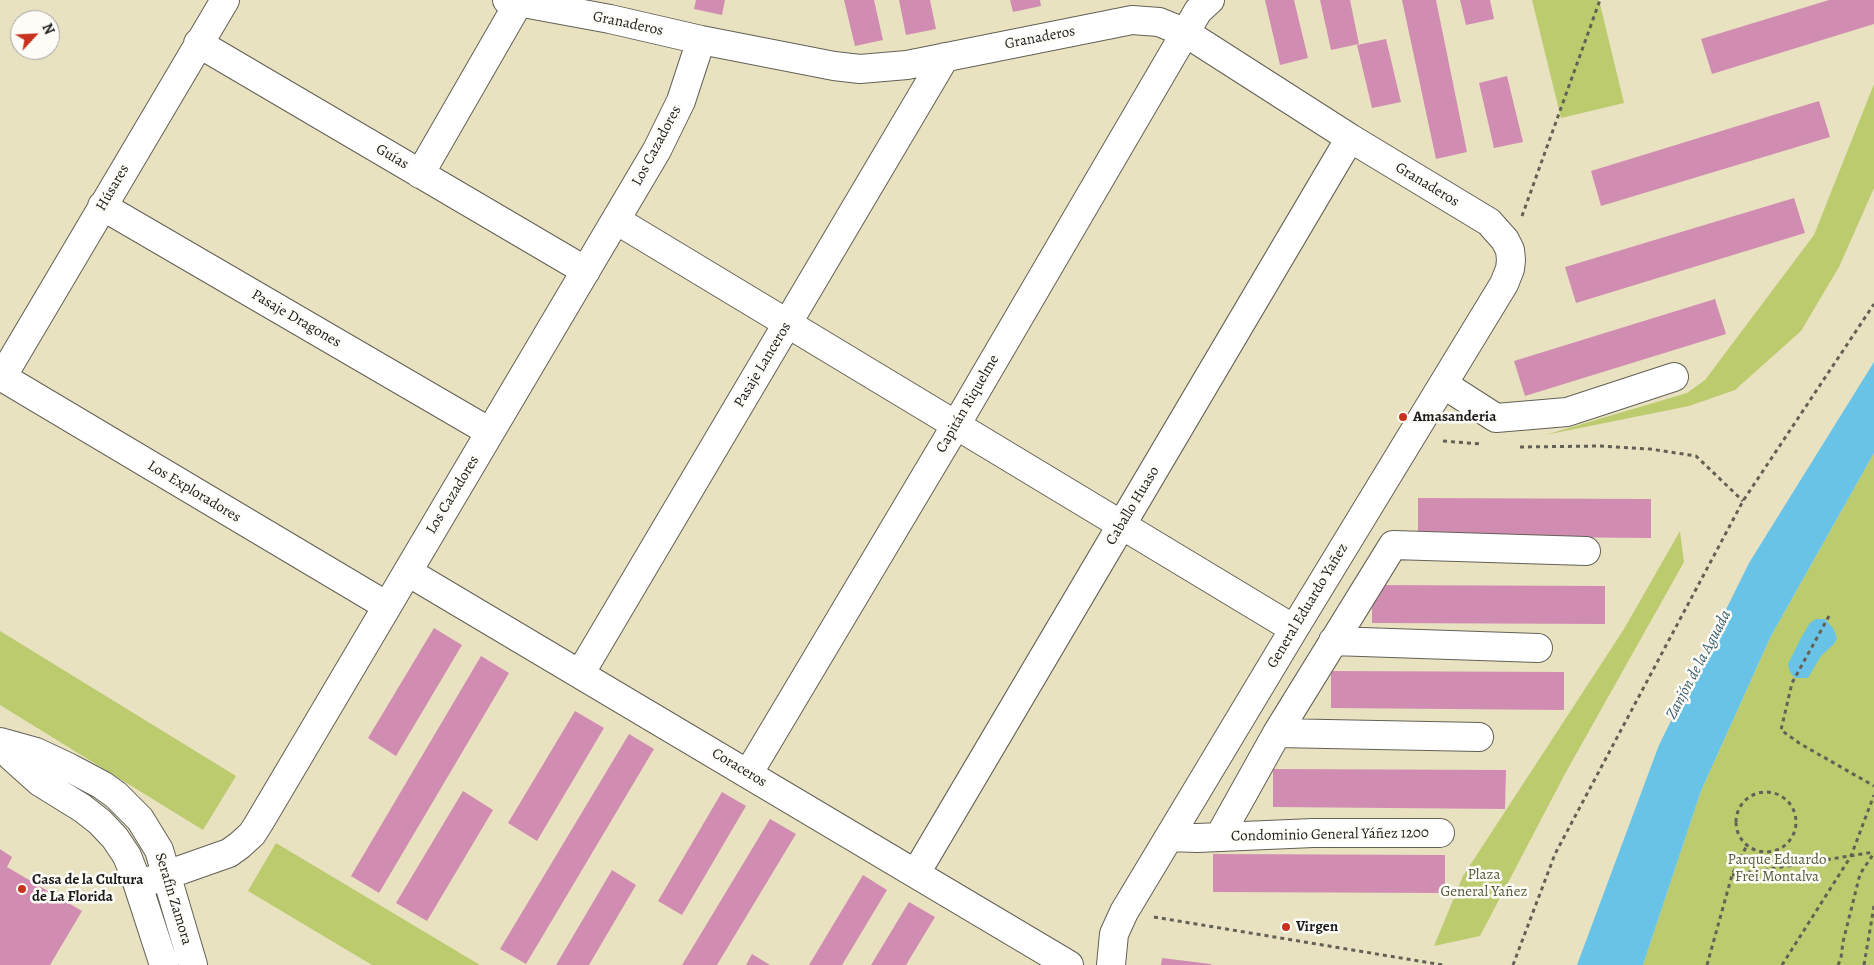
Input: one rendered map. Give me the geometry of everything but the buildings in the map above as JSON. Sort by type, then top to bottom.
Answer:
[{"type":"street","name":"Húsares","points":[[2,377],[225,0]]},
{"type":"street","name":"Capitán Riquelme","points":[[748,774],[956,425],[1198,11],[1210,0]]},
{"type":"street","name":"Granaderos","points":[[513,1],[610,19],[701,40],[860,70],[899,66],[1132,20],[1159,22],[1186,33],[1350,138],[1489,222],[1498,230],[1510,250]]},
{"type":"street","points":[[420,174],[513,1]]},
{"type":"street","name":"Los Cazadores","points":[[138,885],[229,853],[252,834],[672,124],[701,40]]},
{"type":"street","name":"Guías","points":[[198,43],[586,271]]},
{"type":"street","name":"Pasaje Lanceros","points":[[580,674],[945,56]]},
{"type":"street","name":"Caballo Huaso","points":[[916,874],[1350,138]]},
{"type":"street","name":"Pasaje Dragones","points":[[102,206],[490,432]]},
{"type":"street","points":[[616,220],[1294,629]]},
{"type":"street","name":"General Eduardo Yañez","points":[[1111,965],[1114,934],[1124,912],[1504,284],[1510,269],[1510,250]]},
{"type":"street","name":"Los Exploradores","points":[[2,377],[387,606]]},
{"type":"street","points":[[1443,384],[1496,418],[1567,412],[1674,377]]},
{"type":"street","name":"Condominio General Yáñez 1200","points":[[1219,837],[1277,733],[1393,545],[1586,551]]},
{"type":"street","name":"Coraceros","points":[[408,572],[1070,965]]},
{"type":"street","points":[[1333,641],[1538,648]]},
{"type":"street","points":[[1277,733],[1479,737]]},
{"type":"street","name":"Serafín Zamora","points":[[0,742],[27,749],[54,760],[102,785],[116,795],[140,819],[159,850],[193,965]]},
{"type":"street","name":"Serafín Zamora","points":[[0,742],[11,756],[40,782],[82,808],[100,822],[115,838],[127,856],[164,965]]},
{"type":"street","name":"Condominio General Yáñez 1200","points":[[1169,837],[1313,833],[1440,833]]},
{"type":"path","points":[[1510,250],[1600,0]]},
{"type":"path","points":[[1513,965],[1554,854],[1743,501],[1874,304]]},
{"type":"path","points":[[1434,440],[1483,444]]},
{"type":"path","points":[[1512,447],[1600,446],[1650,449],[1696,456],[1743,501]]},
{"type":"path","points":[[1829,616],[1792,683],[1781,730],[1799,743],[1874,786]]},
{"type":"path","points":[[1760,792],[1771,792],[1781,796],[1790,803],[1795,814],[1796,828],[1791,840],[1781,848],[1769,852],[1757,850],[1747,845],[1740,836],[1736,825],[1742,803],[1750,796],[1760,792]]},
{"type":"path","points":[[1782,965],[1852,856],[1874,795]]},
{"type":"path","points":[[1707,965],[1732,875],[1747,845]]},
{"type":"path","points":[[1732,875],[1874,852]]},
{"type":"path","points":[[1838,965],[1842,958],[1843,942],[1860,874],[1874,852]]},
{"type":"path","points":[[1864,965],[1874,906]]},
{"type":"path","points":[[1146,916],[1443,965]]},
{"type":"green space","points":[[1532,0],[1599,0],[1624,103],[1561,118]]},
{"type":"green space","points":[[1874,84],[1874,188],[1839,267],[1801,331],[1735,390],[1689,406],[1545,435],[1687,393],[1705,380],[1814,235]]},
{"type":"green space","name":"Parque Eduardo Frei Montalva","points":[[1874,453],[1874,965],[1643,965],[1701,791],[1771,636]]},
{"type":"green space","name":"Plaza General Yañez","points":[[1680,531],[1684,562],[1566,772],[1480,936],[1434,946],[1463,876],[1624,629]]},
{"type":"green space","points":[[0,631],[236,776],[203,830],[0,705]]},
{"type":"green space","points":[[276,843],[480,965],[372,965],[248,891]]},
{"type":"water","name":"Zanjón de la Aguada","points":[[1874,362],[1874,453],[1771,636],[1701,791],[1643,965],[1577,965],[1659,745],[1749,563]]},
{"type":"water","points":[[1816,619],[1825,619],[1833,628],[1837,638],[1834,644],[1821,656],[1808,678],[1795,678],[1790,672],[1788,664],[1810,623]]},
{"type":"place","name":"Amasanderia","points":[[1403,417]]},
{"type":"place","name":"Casa de la Cultura de La Florida","points":[[22,889]]},
{"type":"place","name":"Virgen","points":[[1286,927]]}]
